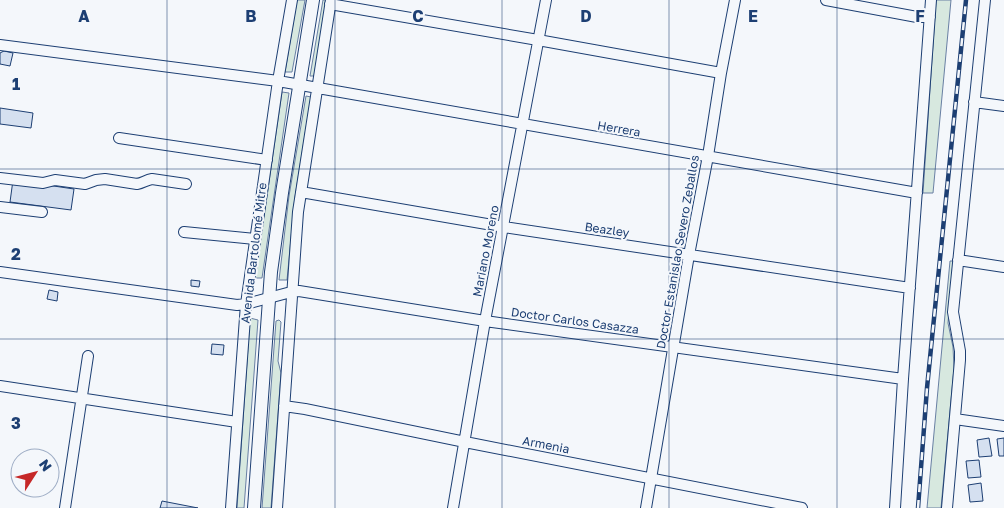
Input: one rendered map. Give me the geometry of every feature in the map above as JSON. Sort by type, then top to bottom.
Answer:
[{"type":"main road","name":"Avenida Bartolomé Mitre","points":[[254,508],[272,272],[282,193],[313,0]]},
{"type":"street","name":"Avenida Bartolomé Mitre","points":[[231,508],[246,304],[278,81],[292,0]]},
{"type":"street","name":"Mariano Moreno","points":[[453,508],[485,321],[546,0]]},
{"type":"street","name":"Doctor Estanislao Severo Zeballos","points":[[646,508],[735,0]]},
{"type":"street","points":[[831,0],[930,17]]},
{"type":"street","points":[[895,508],[931,0]]},
{"type":"street","points":[[947,508],[960,356],[953,312],[985,0]]},
{"type":"street","points":[[277,508],[298,212],[330,2],[721,73]]},
{"type":"street","name":"Herrera","points":[[0,45],[278,81],[917,193]]},
{"type":"street","points":[[974,102],[1004,106]]},
{"type":"street","points":[[119,138],[267,160]]},
{"type":"street","points":[[0,178],[43,183],[55,180],[86,184],[105,179],[140,184],[152,179],[186,184]]},
{"type":"street","name":"Beazley","points":[[301,192],[504,227],[910,288]]},
{"type":"street","points":[[0,207],[42,212]]},
{"type":"street","points":[[184,232],[255,239]]},
{"type":"street","points":[[958,260],[1004,267]]},
{"type":"street","name":"Doctor Carlos Casazza","points":[[0,272],[237,305],[299,291],[485,321],[903,379]]},
{"type":"street","points":[[65,508],[88,356]]},
{"type":"street","points":[[0,386],[237,422]]},
{"type":"street","name":"Armenia","points":[[284,406],[314,410],[465,442],[802,508]]},
{"type":"street","points":[[955,419],[1004,426]]},
{"type":"shaded area","points":[[297,0],[305,0],[292,72],[285,72]]},
{"type":"shaded area","points":[[323,0],[327,0],[314,76],[310,76]]},
{"type":"shaded area","points":[[936,0],[951,0],[933,193],[923,193]]},
{"type":"shaded area","points":[[282,92],[289,93],[262,278],[255,278]]},
{"type":"shaded area","points":[[306,96],[311,97],[295,197],[287,280],[279,280],[289,196]]},
{"type":"shaded area","points":[[950,261],[953,261],[948,323],[953,347],[954,368],[941,508],[927,508]]},
{"type":"shaded area","points":[[250,318],[258,320],[244,508],[237,508]]},
{"type":"shaded area","points":[[279,320],[281,322],[278,361],[281,373],[271,508],[262,508],[276,321]]},
{"type":"building","points":[[4,51],[13,53],[10,66],[0,64],[0,53]]},
{"type":"building","points":[[0,108],[33,113],[31,128],[0,124]]},
{"type":"building","points":[[13,180],[74,189],[71,210],[10,202]]},
{"type":"building","points":[[191,280],[200,281],[199,287],[191,286]]},
{"type":"building","points":[[49,290],[58,292],[57,301],[47,299]]},
{"type":"building","points":[[212,344],[224,345],[223,355],[211,354]]},
{"type":"building","points":[[989,438],[992,456],[979,457],[977,440]]},
{"type":"building","points":[[1004,438],[1004,456],[999,456],[997,439]]},
{"type":"building","points":[[979,460],[981,477],[968,478],[966,461]]},
{"type":"building","points":[[981,483],[983,501],[970,502],[968,485]]},
{"type":"building","points":[[162,501],[198,508],[160,508]]},
{"type":"railway","points":[[918,508],[927,388],[966,0]]}]
